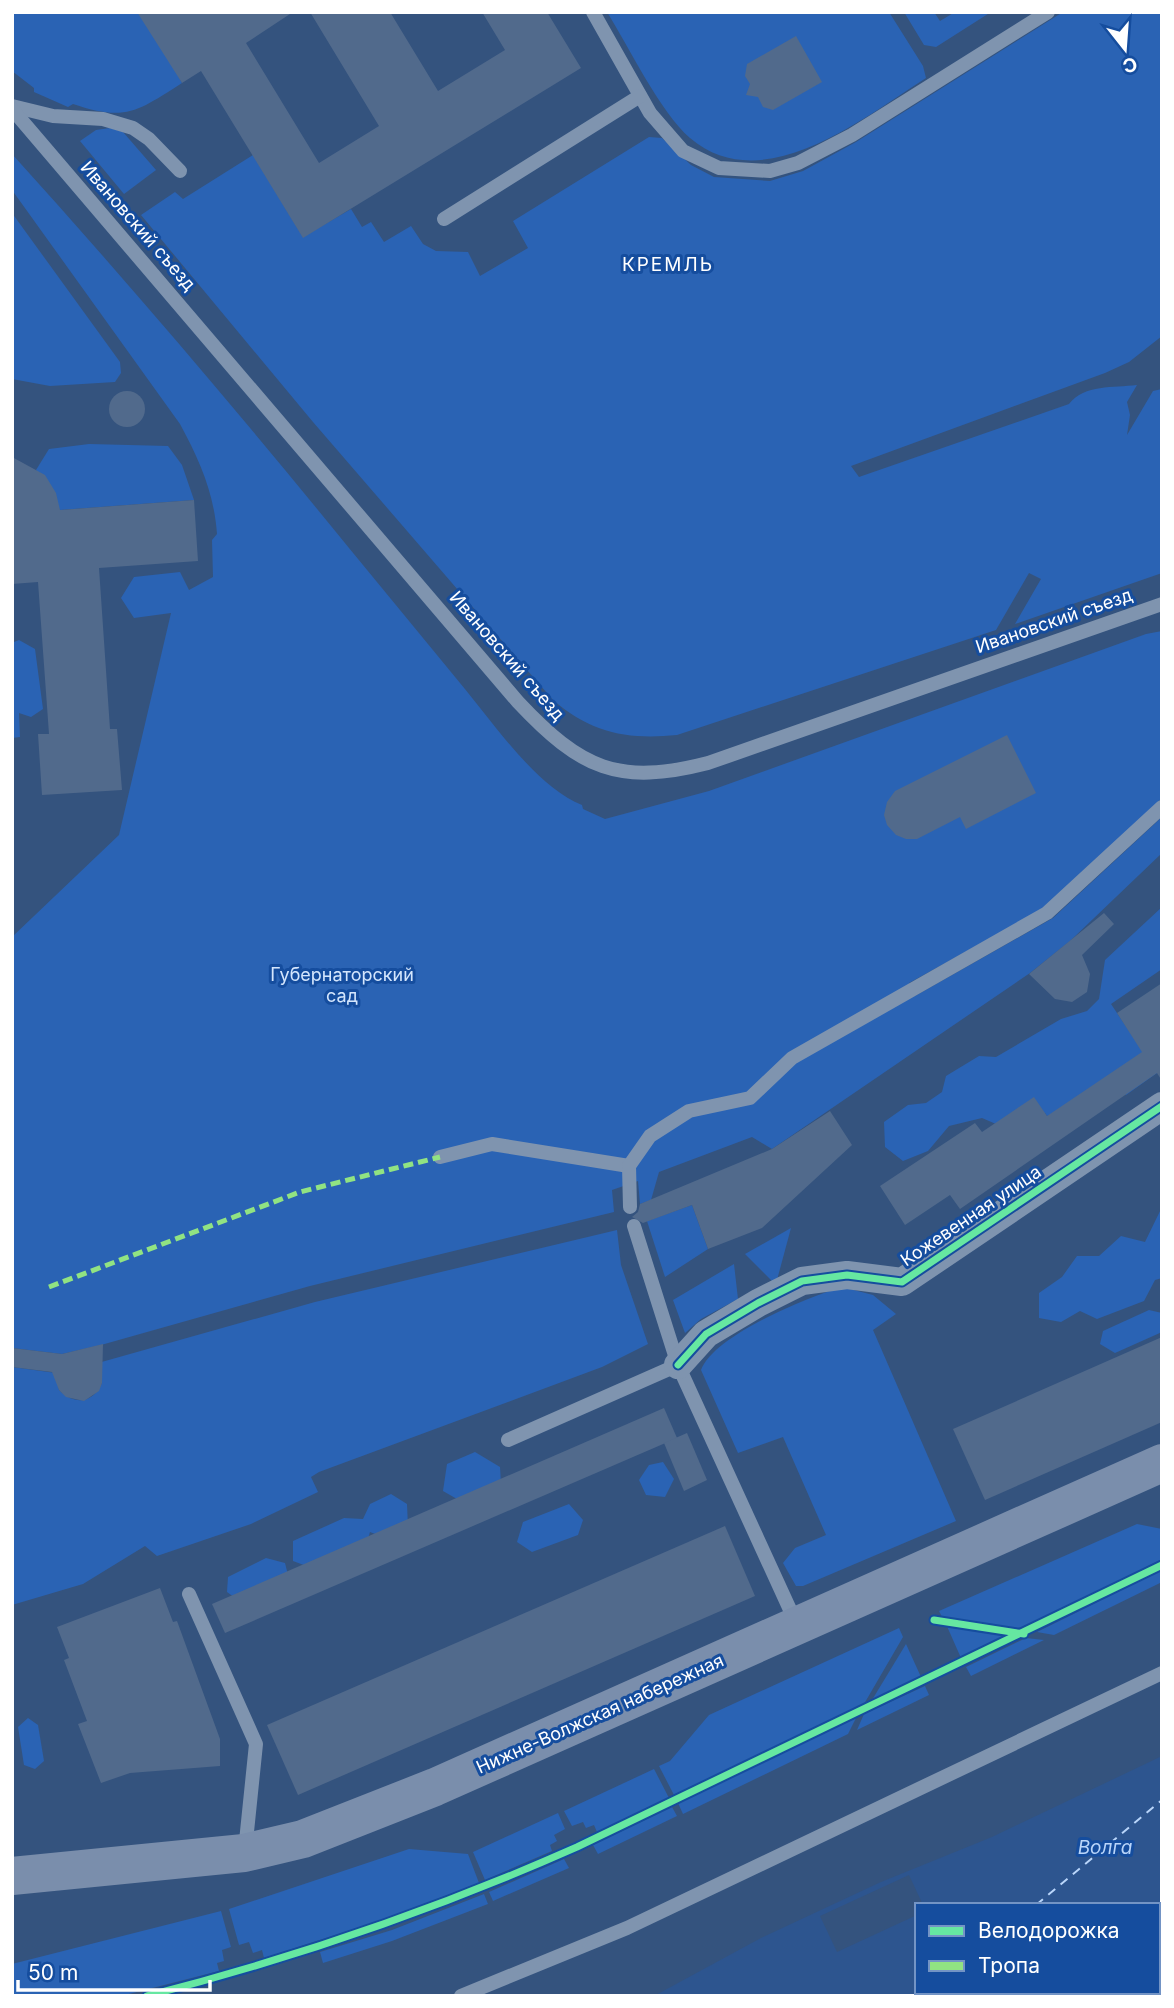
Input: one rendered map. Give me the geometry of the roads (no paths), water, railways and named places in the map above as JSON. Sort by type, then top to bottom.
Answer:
[{"type":"main road","name":"Нижне-Волжская набережная","points":[[12,1876],[244,1853],[303,1839],[435,1787],[1162,1463]]},
{"type":"street","name":"Кожевенная улица","points":[[678,1365],[706,1334],[758,1303],[802,1282],[846,1275],[902,1282],[1162,1106]]},
{"type":"lane","points":[[593,12],[640,96],[683,151],[719,167],[771,171],[798,163],[852,135],[1048,12]]},
{"type":"lane","points":[[444,219],[640,96]]},
{"type":"lane","points":[[12,107],[53,116],[103,119],[133,128],[180,171]]},
{"type":"lane","name":"Ивановский съезд","points":[[12,107],[518,702],[550,736],[583,757],[614,771],[642,775],[672,772],[708,763],[1162,604]]},
{"type":"lane","points":[[630,1207],[629,1166],[650,1136],[689,1111],[750,1098],[792,1058],[1047,913],[1162,807]]},
{"type":"lane","points":[[440,1157],[492,1144],[629,1166]]},
{"type":"lane","points":[[634,1226],[678,1365],[797,1626]]},
{"type":"lane","points":[[508,1440],[678,1365]]},
{"type":"lane","points":[[189,1594],[256,1744],[244,1853]]},
{"type":"lane","points":[[461,1996],[627,1928],[1162,1673]]},
{"type":"water","name":"Волга","points":[[1162,1756],[1162,1996],[654,1996],[761,1938],[881,1882],[992,1837]]},
{"type":"district","name":"КРЕМЛЬ","points":[[668,264]]},
{"type":"park label","name":"Губернаторский сад","points":[[342,985]]}]
